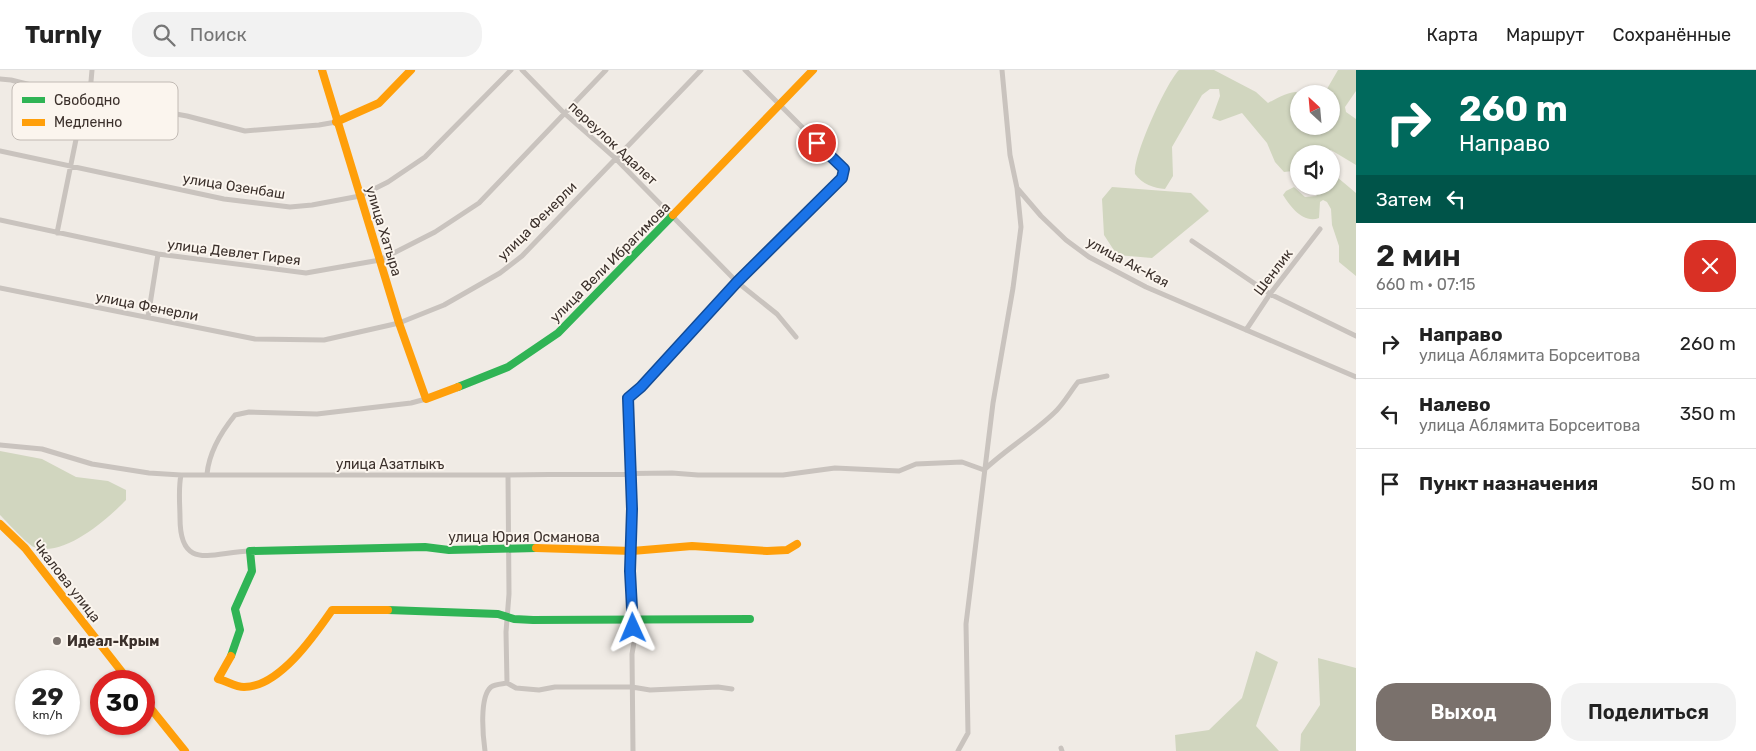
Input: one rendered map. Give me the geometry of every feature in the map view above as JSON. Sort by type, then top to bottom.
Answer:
[{"type":"street","name":"улица Хатыра","points":[[322,70],[336,122],[399,323],[426,399]]},
{"type":"street","points":[[178,114],[245,131],[336,122],[379,103],[411,70]]},
{"type":"street","name":"улица Озенбаш","points":[[0,151],[85,169],[107,176],[123,176],[224,199],[273,206],[312,205],[360,196],[388,182],[426,157],[511,70]]},
{"type":"street","name":"переулок Адалет","points":[[522,70],[564,113],[615,158],[737,282],[778,314],[796,337]]},
{"type":"street","name":"улица Девлет Гирея","points":[[0,220],[158,254],[306,272],[380,260],[435,232],[479,203],[606,70]]},
{"type":"street","name":"улица Фенерли","points":[[0,288],[254,339],[324,340],[399,323],[444,305],[500,273],[522,256],[702,70]]},
{"type":"street","points":[[634,751],[632,687],[633,620],[630,571],[632,551],[631,474],[628,398],[641,387],[737,282],[842,178],[844,169],[746,70]]},
{"type":"street","name":"улица Вели Ибрагимова","points":[[207,474],[208,463],[224,429],[235,415],[249,412],[317,414],[411,403],[508,367],[558,333],[812,70]]},
{"type":"street","name":"улица Ак-Кая","points":[[1002,70],[1010,155],[1018,188],[1041,216],[1089,257],[1146,287],[1356,377]]},
{"type":"street","points":[[0,79],[14,82]]},
{"type":"street","points":[[56,233],[76,140]]},
{"type":"street","points":[[958,751],[968,733],[966,624],[993,403],[1013,288],[1021,227],[1018,188]]},
{"type":"street","name":"Шенлик","points":[[1246,330],[1270,294],[1320,229]]},
{"type":"street","points":[[1192,241],[1270,294],[1356,336]]},
{"type":"street","points":[[148,317],[158,254]]},
{"type":"street","points":[[984,470],[1005,450],[1038,428],[1056,412],[1078,382],[1108,376]]},
{"type":"street","name":"улица Азатлыкъ","points":[[0,444],[42,449],[92,464],[149,473],[182,475],[508,476],[672,472],[698,475],[783,475],[835,468],[899,471],[916,464],[953,462],[962,462],[984,470]]},
{"type":"street","name":"улица Юрия Османова","points":[[182,475],[180,527],[186,549],[192,554],[206,556],[250,551],[426,547],[449,550],[569,548],[632,551],[692,546],[767,551],[787,550],[797,544]]},
{"type":"street","points":[[507,683],[508,476]]},
{"type":"street","name":"Чкалова улица","points":[[0,524],[25,548],[120,670]]},
{"type":"street","points":[[250,551],[252,571],[235,609],[241,626],[234,652],[218,679],[244,687],[259,684],[273,677],[316,632],[332,610],[446,612],[534,620],[680,621],[750,619]]},
{"type":"street","points":[[485,751],[481,728],[487,694],[494,686],[507,683],[516,688],[539,690],[632,687],[650,690],[718,687],[732,689]]},
{"type":"street","points":[[155,714],[185,751]]},
{"type":"green space","points":[[1179,70],[1214,70],[1256,92],[1268,103],[1290,93],[1290,135],[1340,135],[1340,85],[1329,85],[1338,70],[1356,70],[1356,91],[1345,107],[1346,112],[1356,119],[1356,165],[1340,155],[1340,145],[1290,145],[1290,171],[1284,172],[1275,162],[1267,143],[1242,113],[1220,121],[1212,118],[1220,96],[1219,89],[1210,89],[1202,95],[1172,147],[1173,176],[1165,189],[1145,183],[1135,174],[1139,152],[1159,104],[1173,77]]},
{"type":"green space","points":[[1340,180],[1356,193],[1356,276],[1339,262],[1339,246],[1332,225],[1331,209],[1327,202],[1323,200],[1320,202],[1319,218],[1313,219],[1298,213],[1283,195],[1290,189],[1290,195],[1340,195]]},
{"type":"green space","points":[[1112,187],[1191,193],[1209,211],[1152,258],[1117,255],[1104,235],[1102,199]]},
{"type":"green space","points":[[0,451],[42,459],[76,477],[108,481],[126,490],[126,500],[96,527],[71,542],[46,549],[34,547],[22,538],[0,515]]},
{"type":"green space","points":[[1256,651],[1278,662],[1256,726],[1279,751],[1176,751],[1175,735],[1209,730],[1242,698]]},
{"type":"green space","points":[[1318,658],[1356,668],[1356,751],[1300,751],[1301,734],[1320,705]]},
{"type":"traffic: fast","points":[[458,387],[508,367],[558,333],[673,215]]},
{"type":"traffic: fast","points":[[231,656],[240,630],[235,609],[252,571],[250,551],[425,547],[449,550],[536,548]]},
{"type":"traffic: fast","points":[[388,610],[498,614],[514,619],[533,620],[750,619]]},
{"type":"traffic: slow","points":[[322,70],[399,323],[426,399],[458,387]]},
{"type":"traffic: slow","points":[[336,122],[379,103],[411,70]]},
{"type":"traffic: slow","points":[[673,215],[813,70]]},
{"type":"traffic: slow","points":[[0,524],[25,548],[120,670]]},
{"type":"traffic: slow","points":[[536,548],[632,551],[692,546],[767,551],[787,550],[797,544]]},
{"type":"traffic: slow","points":[[231,656],[218,679],[241,687],[257,685],[270,679],[294,658],[316,633],[332,610],[388,610]]},
{"type":"traffic: slow","points":[[155,714],[185,751]]},
{"type":"place","name":"Идеал-Крым","points":[[57,641]]},
{"type":"route","points":[[633,628],[630,571],[632,509],[628,398],[641,387],[737,282],[842,178],[844,169],[817,143]]}]
